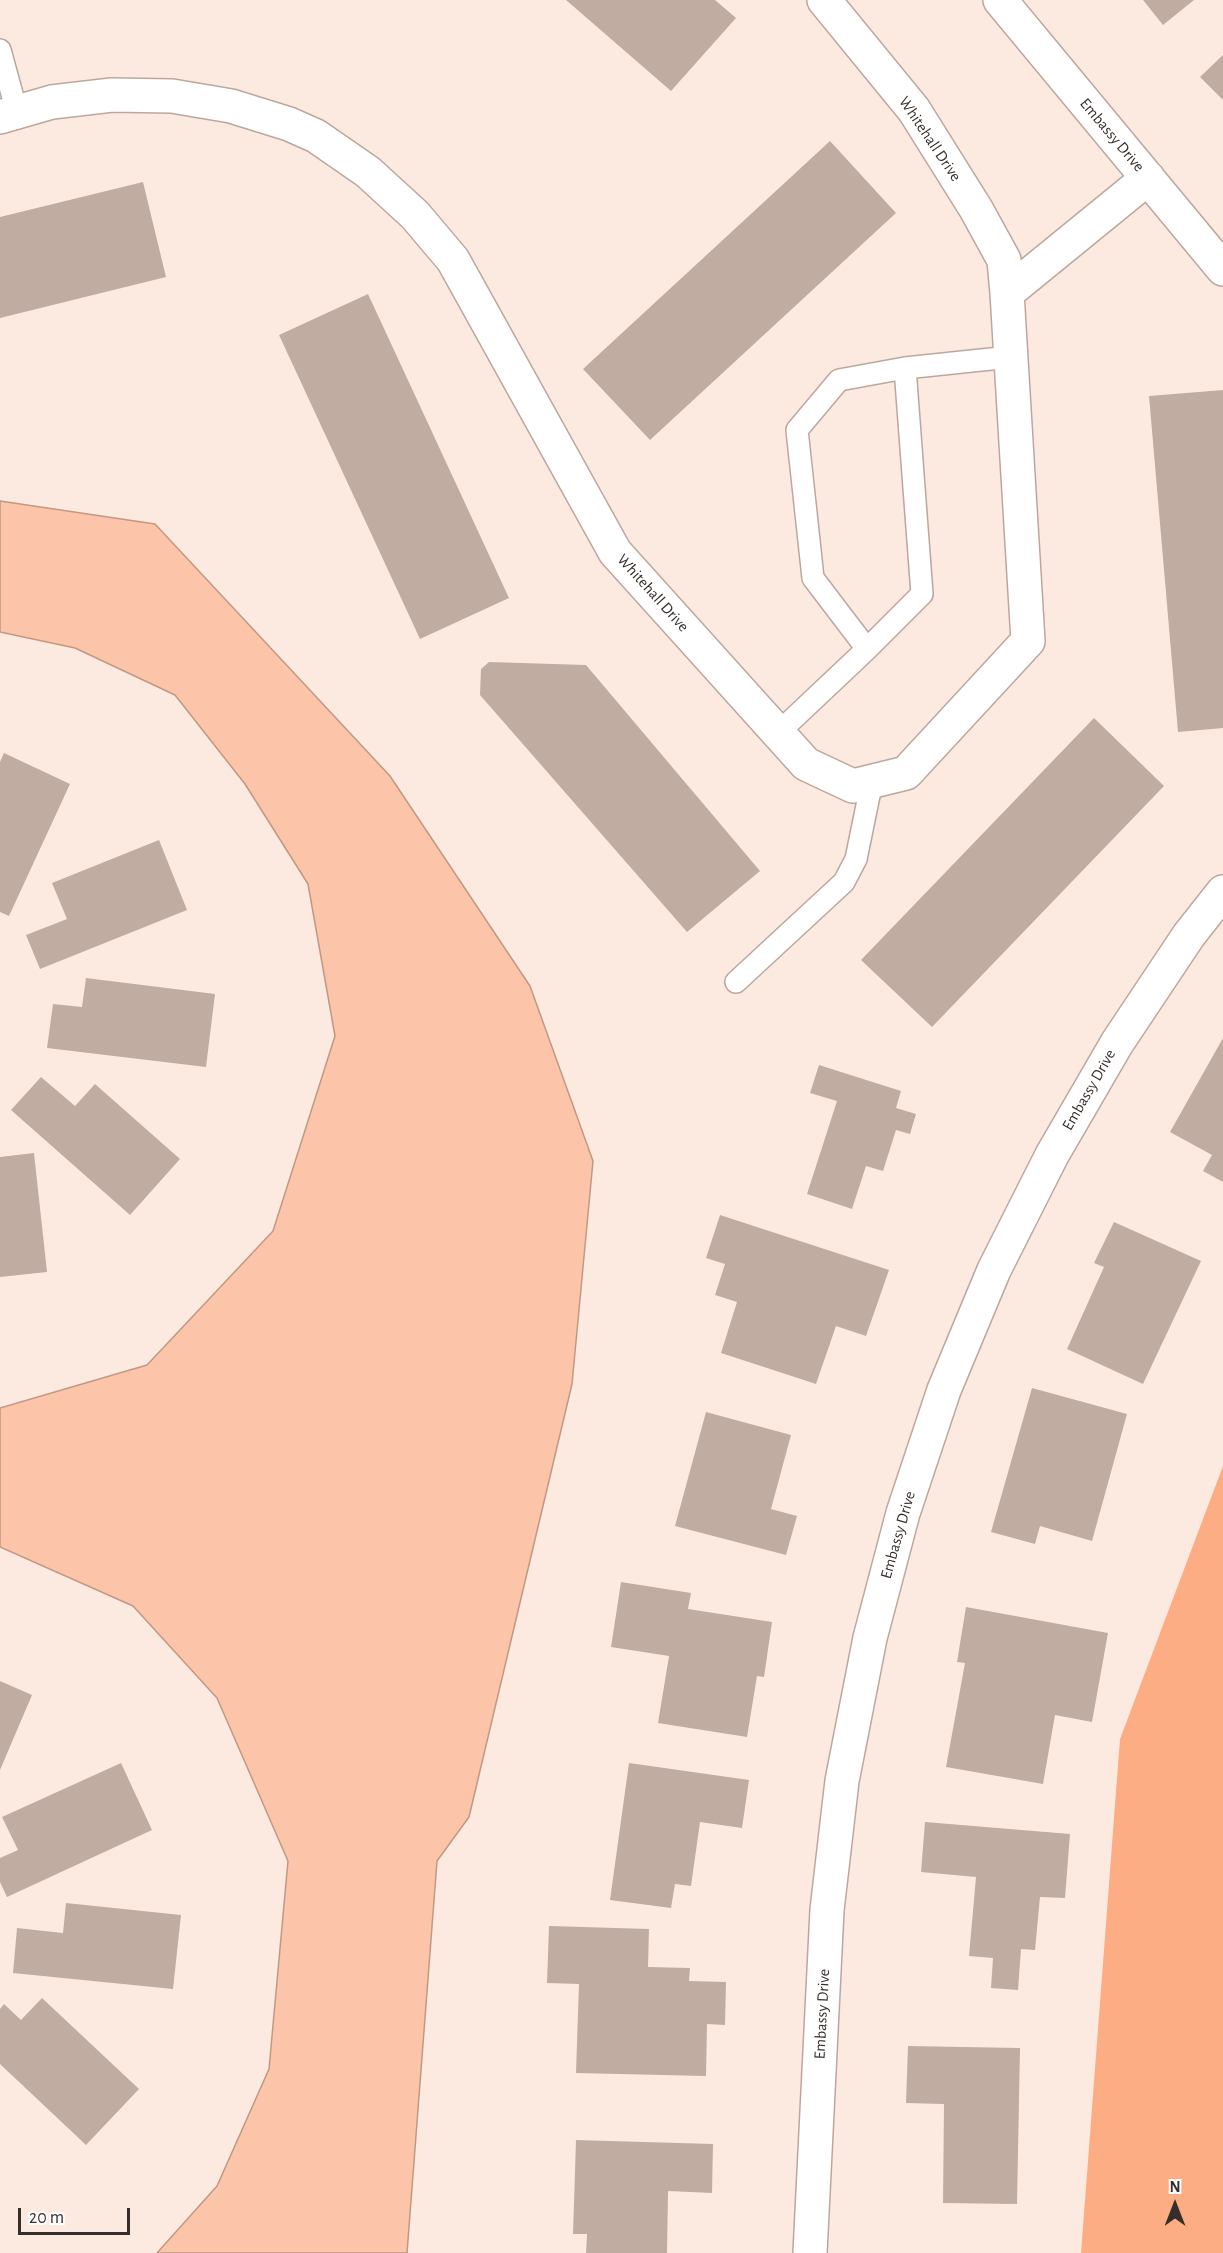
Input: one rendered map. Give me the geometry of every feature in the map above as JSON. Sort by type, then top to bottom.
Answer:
[{"type":"street","name":"Whitehall Drive","points":[[9,115],[52,102],[112,95],[172,96],[231,105],[289,124],[316,136],[368,172],[415,215],[453,260],[615,552],[806,765],[853,786],[906,772],[1028,641],[1004,260],[970,199],[914,110],[824,0]]},
{"type":"street","name":"Embassy Drive","points":[[1000,0],[1223,269]]},
{"type":"street","points":[[1006,293],[1148,178]]},
{"type":"street","name":"Embassy Drive","points":[[810,2253],[827,1910],[842,1781],[870,1638],[903,1513],[944,1390],[994,1270],[1052,1155],[1117,1042],[1190,935],[1223,892]]},
{"type":"lane","points":[[0,50],[9,115]]},
{"type":"lane","points":[[867,649],[813,578],[797,430],[838,381],[905,368],[1010,357]]},
{"type":"lane","points":[[778,733],[922,594],[905,368]]},
{"type":"lane","points":[[736,982],[844,882],[856,859],[873,781]]},
{"type":"shaded area","points":[[0,501],[155,524],[390,776],[530,986],[593,1161],[572,1384],[469,1817],[437,1861],[407,2253],[157,2253],[217,2186],[269,2069],[288,1861],[217,1698],[133,1606],[0,1547],[0,1408],[147,1365],[273,1231],[335,1036],[308,884],[245,784],[175,695],[75,648],[0,632]]},
{"type":"shaded area","points":[[1223,1466],[1223,2253],[1081,2253],[1120,1739]]},
{"type":"building","points":[[566,0],[715,0],[736,18],[671,91]]},
{"type":"building","points":[[1143,0],[1194,0],[1163,25]]},
{"type":"building","points":[[1223,55],[1223,100],[1200,77]]},
{"type":"building","points":[[830,141],[896,213],[650,440],[583,369]]},
{"type":"building","points":[[143,182],[166,277],[0,318],[0,217]]},
{"type":"building","points":[[368,294],[509,598],[420,639],[279,335]]},
{"type":"building","points":[[1223,390],[1223,728],[1178,732],[1149,396]]},
{"type":"building","points":[[489,662],[586,665],[760,871],[687,932],[480,695],[481,669]]},
{"type":"building","points":[[1094,718],[1164,786],[932,1027],[861,960]]},
{"type":"building","points":[[4,753],[70,784],[9,916],[0,912],[0,762]]},
{"type":"building","points":[[159,840],[187,910],[40,969],[26,935],[67,919],[52,883]]},
{"type":"building","points":[[86,978],[215,994],[206,1067],[47,1048],[53,1004],[82,1007]]},
{"type":"building","points":[[1223,1038],[1223,1182],[1203,1171],[1212,1155],[1170,1132]]},
{"type":"building","points":[[819,1065],[901,1091],[896,1108],[916,1114],[910,1134],[896,1130],[883,1171],[866,1166],[852,1209],[807,1194],[837,1101],[810,1093]]},
{"type":"building","points":[[41,1077],[75,1106],[95,1084],[180,1159],[130,1215],[11,1110]]},
{"type":"building","points":[[34,1153],[47,1272],[0,1277],[0,1157]]},
{"type":"building","points":[[720,1215],[889,1270],[866,1336],[836,1326],[816,1384],[721,1353],[737,1302],[715,1295],[725,1264],[706,1258]]},
{"type":"building","points":[[1114,1222],[1201,1261],[1143,1384],[1067,1349],[1104,1267],[1094,1263]]},
{"type":"building","points":[[1032,1388],[1127,1414],[1092,1541],[1040,1526],[1035,1544],[991,1532]]},
{"type":"building","points":[[706,1412],[791,1435],[771,1509],[797,1516],[786,1555],[675,1526]]},
{"type":"building","points":[[621,1582],[691,1593],[688,1609],[772,1622],[764,1677],[757,1676],[747,1737],[658,1723],[669,1656],[611,1647]]},
{"type":"building","points":[[966,1607],[1108,1633],[1092,1722],[1055,1715],[1043,1784],[946,1767],[965,1663],[957,1662]]},
{"type":"building","points":[[0,1681],[32,1695],[0,1770]]},
{"type":"building","points":[[121,1763],[152,1830],[7,1897],[0,1882],[0,1858],[18,1850],[2,1817]]},
{"type":"building","points":[[629,1763],[749,1780],[742,1828],[700,1822],[691,1886],[675,1884],[671,1908],[610,1900]]},
{"type":"building","points":[[925,1822],[1070,1834],[1065,1898],[1040,1897],[1035,1950],[1021,1949],[1018,1990],[991,1988],[993,1958],[969,1956],[976,1877],[921,1872]]},
{"type":"building","points":[[66,1903],[181,1915],[173,1989],[13,1973],[17,1928],[63,1933]]},
{"type":"building","points":[[549,1926],[649,1929],[648,1967],[690,1968],[689,1981],[726,1982],[725,2025],[707,2024],[706,2076],[576,2073],[579,1984],[547,1983]]},
{"type":"building","points":[[42,1998],[139,2089],[86,2145],[0,2064],[0,2009],[4,2004],[21,2020]]},
{"type":"building","points":[[908,2046],[1020,2048],[1017,2204],[943,2203],[944,2104],[906,2103]]},
{"type":"building","points":[[576,2140],[713,2144],[712,2193],[668,2191],[667,2253],[586,2253],[587,2234],[573,2234]]}]
